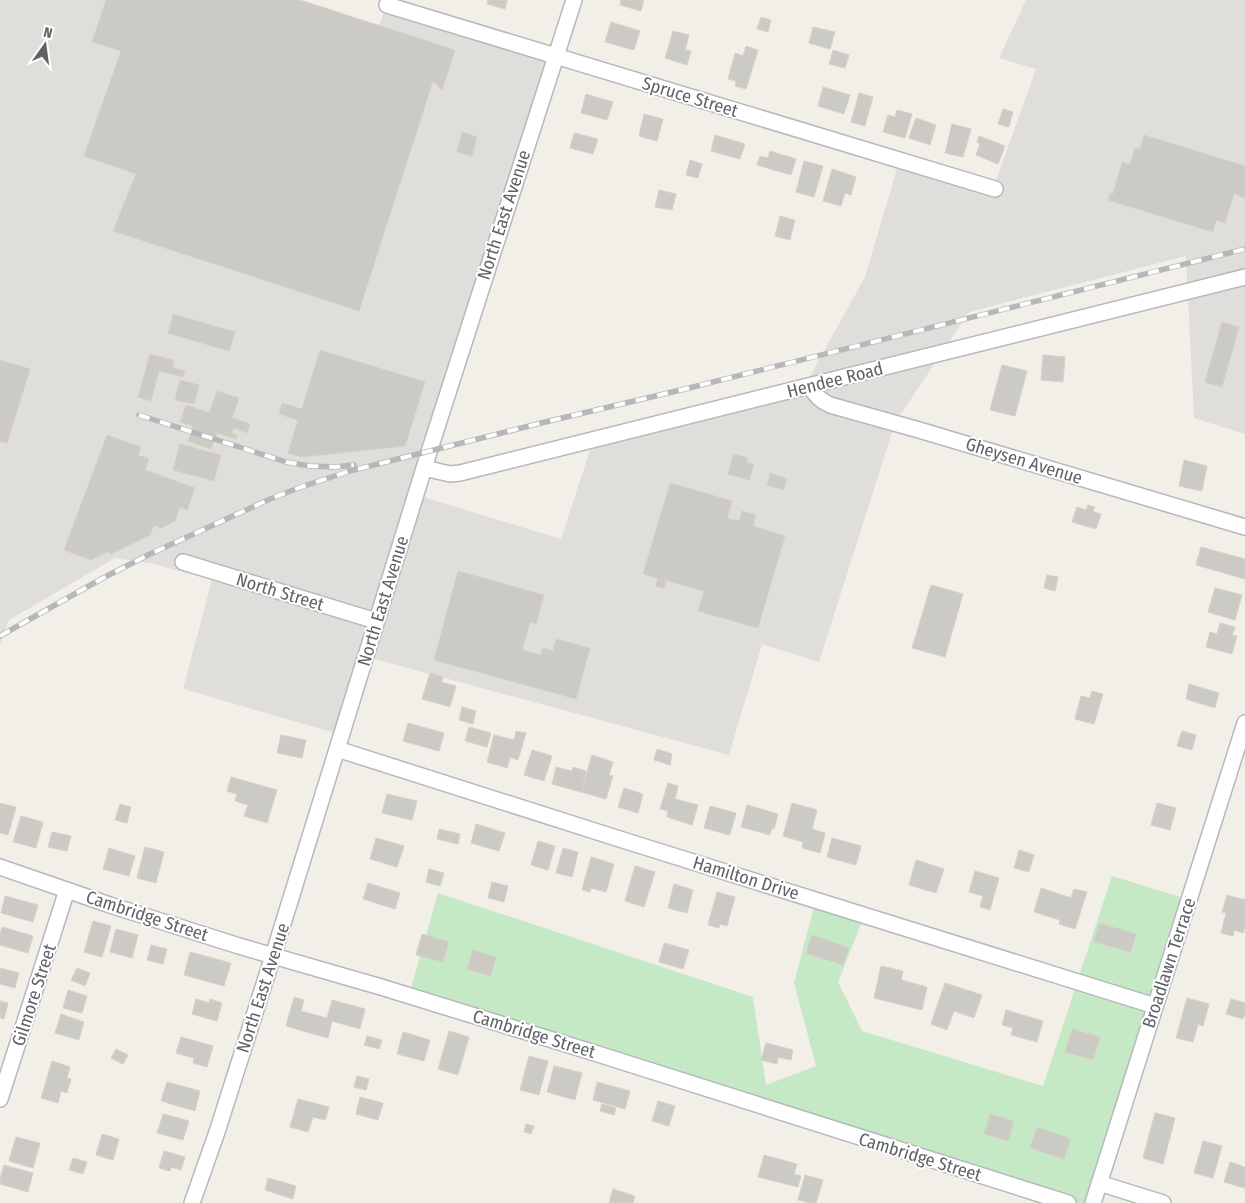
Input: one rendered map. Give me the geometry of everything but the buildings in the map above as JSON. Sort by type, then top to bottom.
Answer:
[{"type":"street","name":"North East Avenue","points":[[192,1203],[217,1132],[273,956],[424,468],[574,0]]},
{"type":"street","name":"Spruce Street","points":[[387,5],[994,189]]},
{"type":"street","name":"Hendee Road","points":[[424,468],[450,474],[460,473],[1245,277]]},
{"type":"street","name":"Gheysen Avenue","points":[[810,386],[819,399],[830,405],[1245,527]]},
{"type":"street","name":"North Street","points":[[183,562],[376,621]]},
{"type":"street","name":"Broadlawn Terrace","points":[[1093,1203],[1245,722]]},
{"type":"street","name":"Hamilton Drive","points":[[337,748],[629,842],[1155,1006]]},
{"type":"street","name":"Cambridge Street","points":[[0,867],[193,931],[601,1055],[1068,1203]]},
{"type":"street","name":"Gilmore Street","points":[[0,1099],[67,890]]},
{"type":"street","points":[[1099,1183],[1162,1203]]},
{"type":"shaded area","points":[[0,0],[284,0],[360,93],[385,7],[556,59],[420,496],[561,539],[594,438],[805,385],[865,277],[899,162],[993,189],[1036,69],[999,58],[1026,0],[1245,0],[1245,434],[1194,418],[1186,256],[969,312],[895,423],[819,662],[762,644],[729,755],[371,658],[346,736],[183,689],[212,580],[154,564],[115,558],[9,620],[0,645]]},
{"type":"green space","points":[[1112,876],[1190,900],[1098,1203],[1074,1203],[409,995],[438,893],[753,997],[766,1085],[816,1066],[794,983],[816,899],[865,914],[838,982],[862,1031],[1043,1086]]},
{"type":"railway","points":[[0,636],[150,554],[270,499],[350,471],[1245,249]]},
{"type":"railway","points":[[139,415],[286,462],[310,466],[335,467],[354,465]]}]
